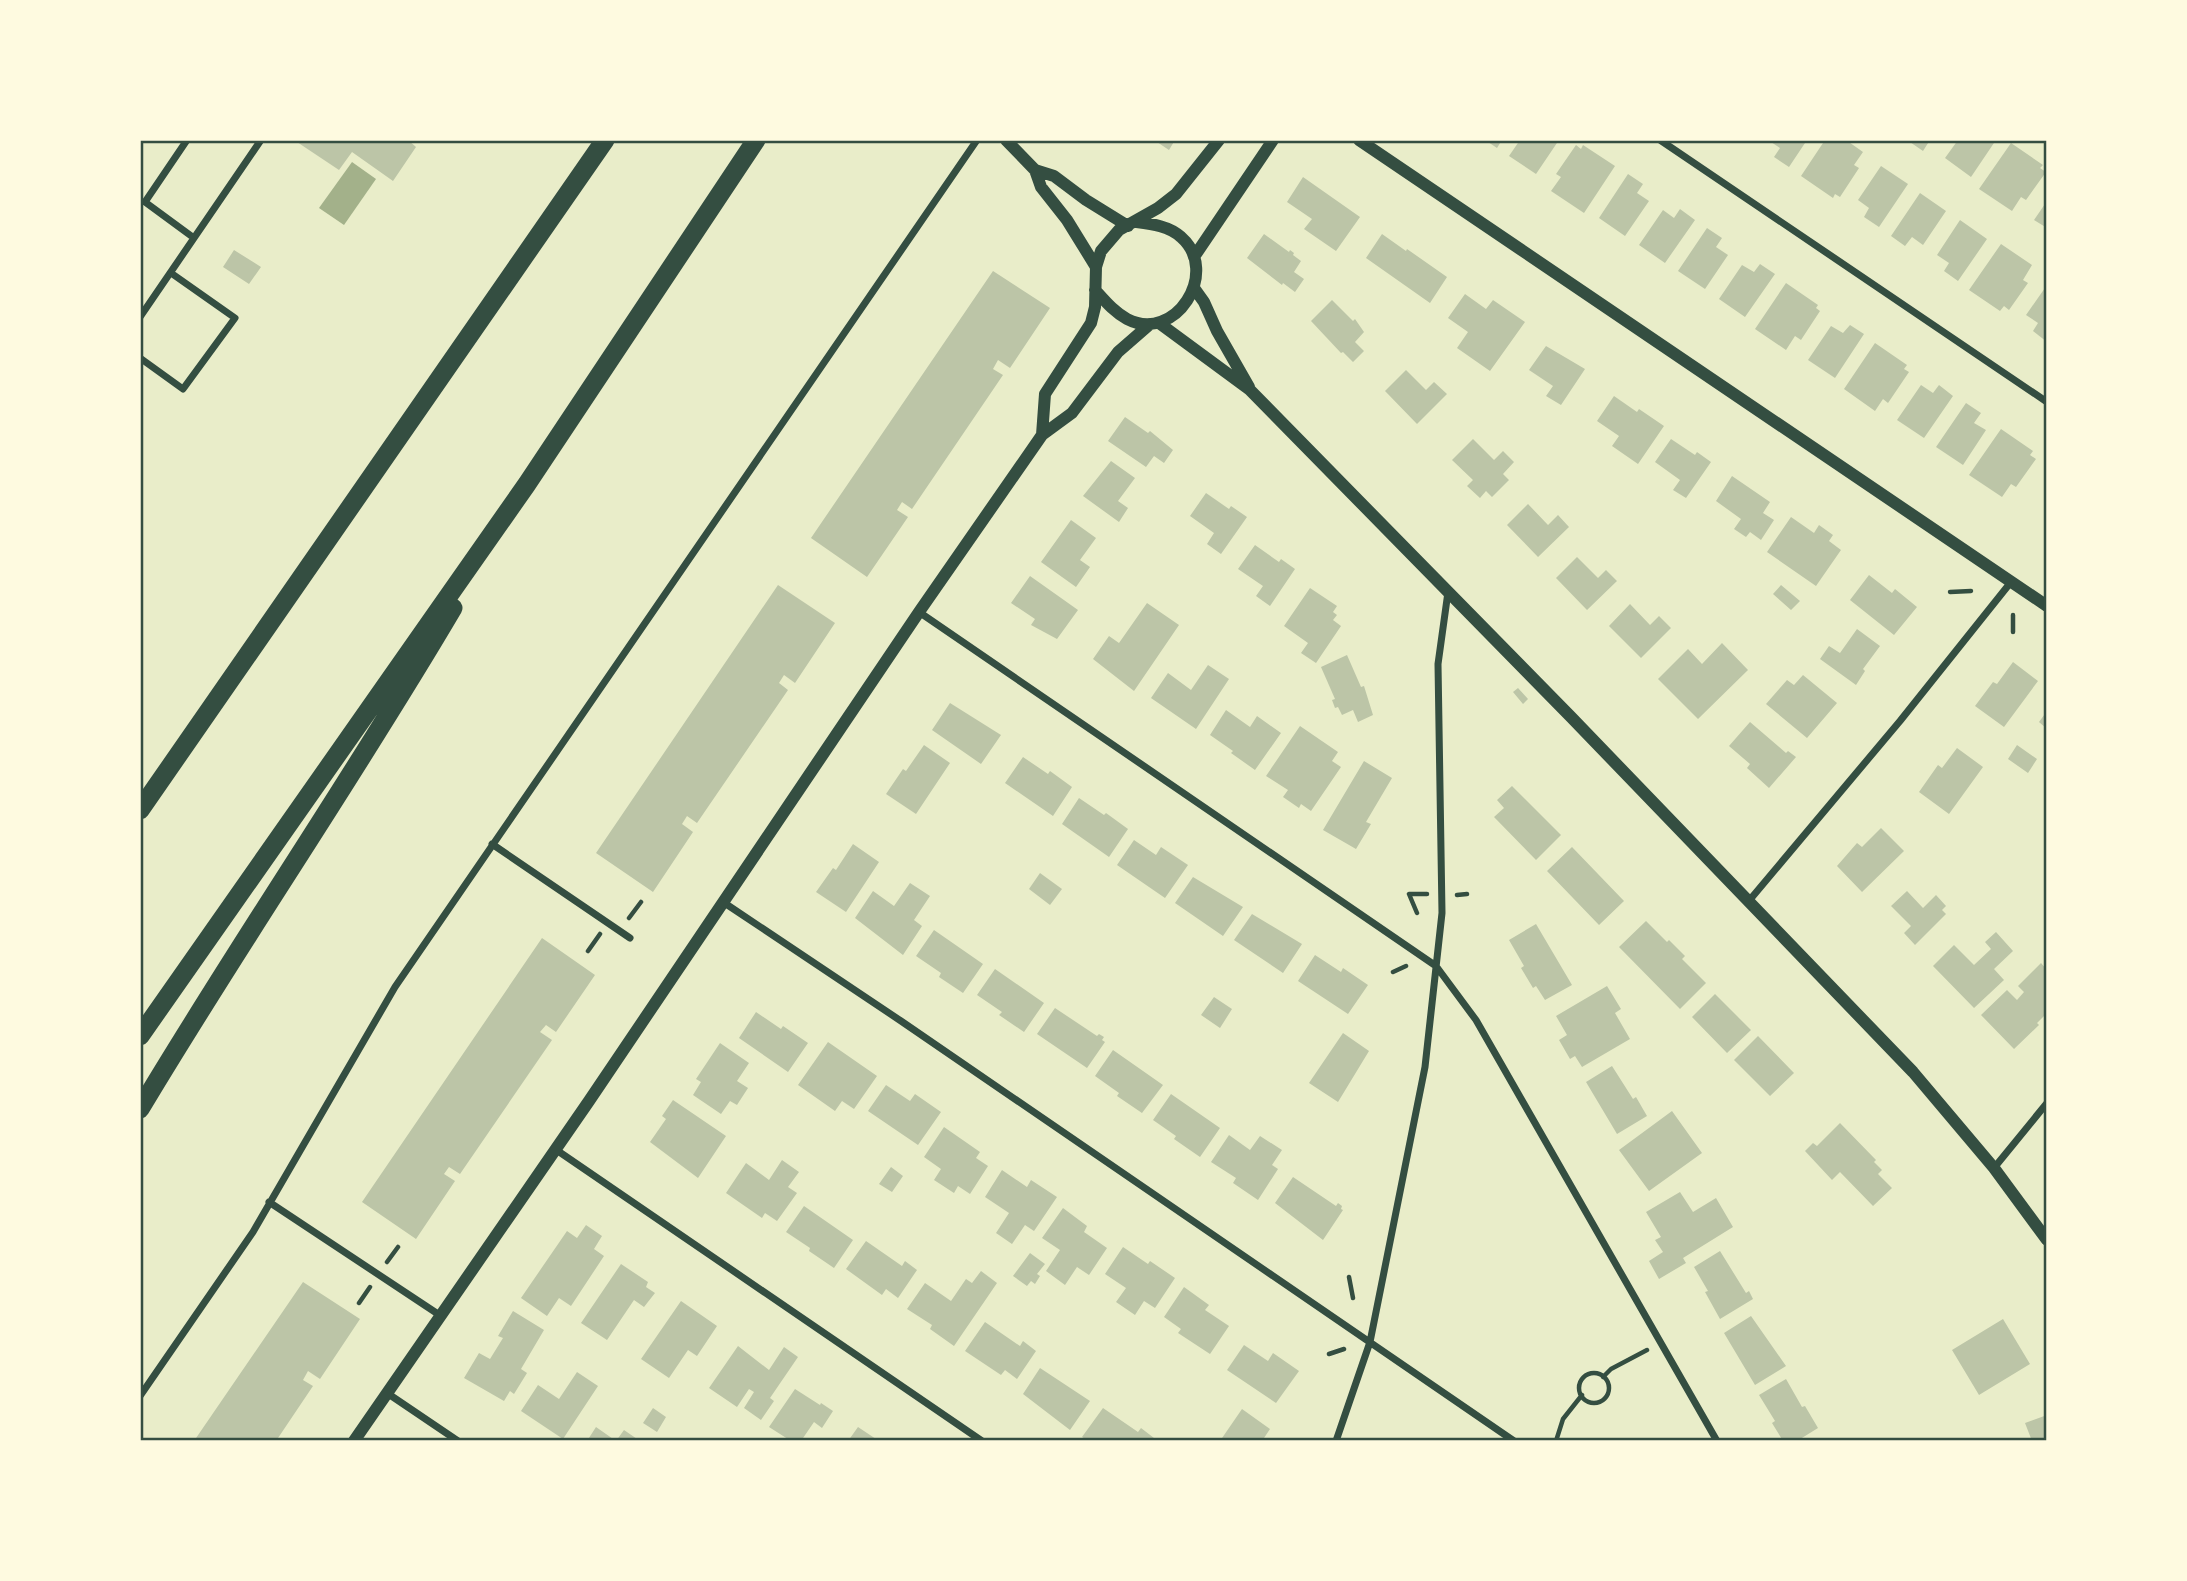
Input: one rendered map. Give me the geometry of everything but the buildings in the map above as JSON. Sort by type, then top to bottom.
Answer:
[{"type":"highway","points":[[140,810],[605,140]]},
{"type":"highway","points":[[140,1036],[527,484],[756,140]]},
{"type":"highway","points":[[140,1109],[209,994],[419,666],[527,484]]},
{"type":"street","points":[[187,140],[145,202],[194,238]]},
{"type":"street","points":[[140,317],[261,140]]},
{"type":"street","points":[[140,1395],[253,1232],[384,1006],[492,844],[976,140]]},
{"type":"street","points":[[1042,436],[1045,394],[1087,332],[1093,315],[1096,267],[1106,243],[1119,230],[1176,194],[1219,140]]},
{"type":"street","points":[[1194,257],[1273,140]]},
{"type":"street","points":[[1359,140],[2047,606]]},
{"type":"street","points":[[1660,140],[2047,402]]},
{"type":"street","points":[[1008,141],[1035,170],[1041,187],[1067,220],[1096,267]]},
{"type":"street","points":[[354,1441],[1042,436],[1072,413],[1118,352],[1154,324],[1172,317],[1182,309],[1194,288],[1194,257],[1182,238],[1156,225],[1132,224],[1086,200],[1054,176],[1035,170]]},
{"type":"street","points":[[140,358],[183,389],[235,318],[171,273]]},
{"type":"street","points":[[1194,288],[1251,390]]},
{"type":"street","points":[[1095,290],[1116,312],[1128,320],[1154,324],[1251,390],[1913,1072],[1994,1168],[2047,1240]]},
{"type":"street","points":[[1748,902],[1900,721],[2011,582]]},
{"type":"street","points":[[1336,1441],[1370,1342],[1425,1067],[1442,913],[1438,664],[1448,592]]},
{"type":"street","points":[[919,612],[1436,966],[1476,1020],[1717,1441]]},
{"type":"street","points":[[492,844],[630,938]]},
{"type":"street","points":[[723,902],[1514,1441]]},
{"type":"street","points":[[1994,1168],[2047,1103]]},
{"type":"street","points":[[555,1149],[982,1441]]},
{"type":"street","points":[[269,1202],[441,1316]]},
{"type":"street","points":[[387,1393],[458,1441]]},
{"type":"path","points":[[1950,592],[1971,591]]},
{"type":"path","points":[[2013,615],[2013,632]]},
{"type":"path","points":[[1417,913],[1409,894],[1429,894]]},
{"type":"path","points":[[1394,972],[1406,966]]},
{"type":"path","points":[[1349,1277],[1353,1298]]},
{"type":"path","points":[[1603,1377],[1611,1369],[1651,1348]]},
{"type":"path","points":[[1329,1354],[1344,1349]]},
{"type":"path","points":[[1593,1373],[1603,1377],[1608,1388],[1601,1401],[1591,1402],[1582,1395],[1580,1384],[1584,1376],[1593,1373]]},
{"type":"path","points":[[1556,1441],[1563,1419],[1582,1395]]},
{"type":"shaded area","points":[[352,162],[376,179],[344,225],[319,208]]}]
